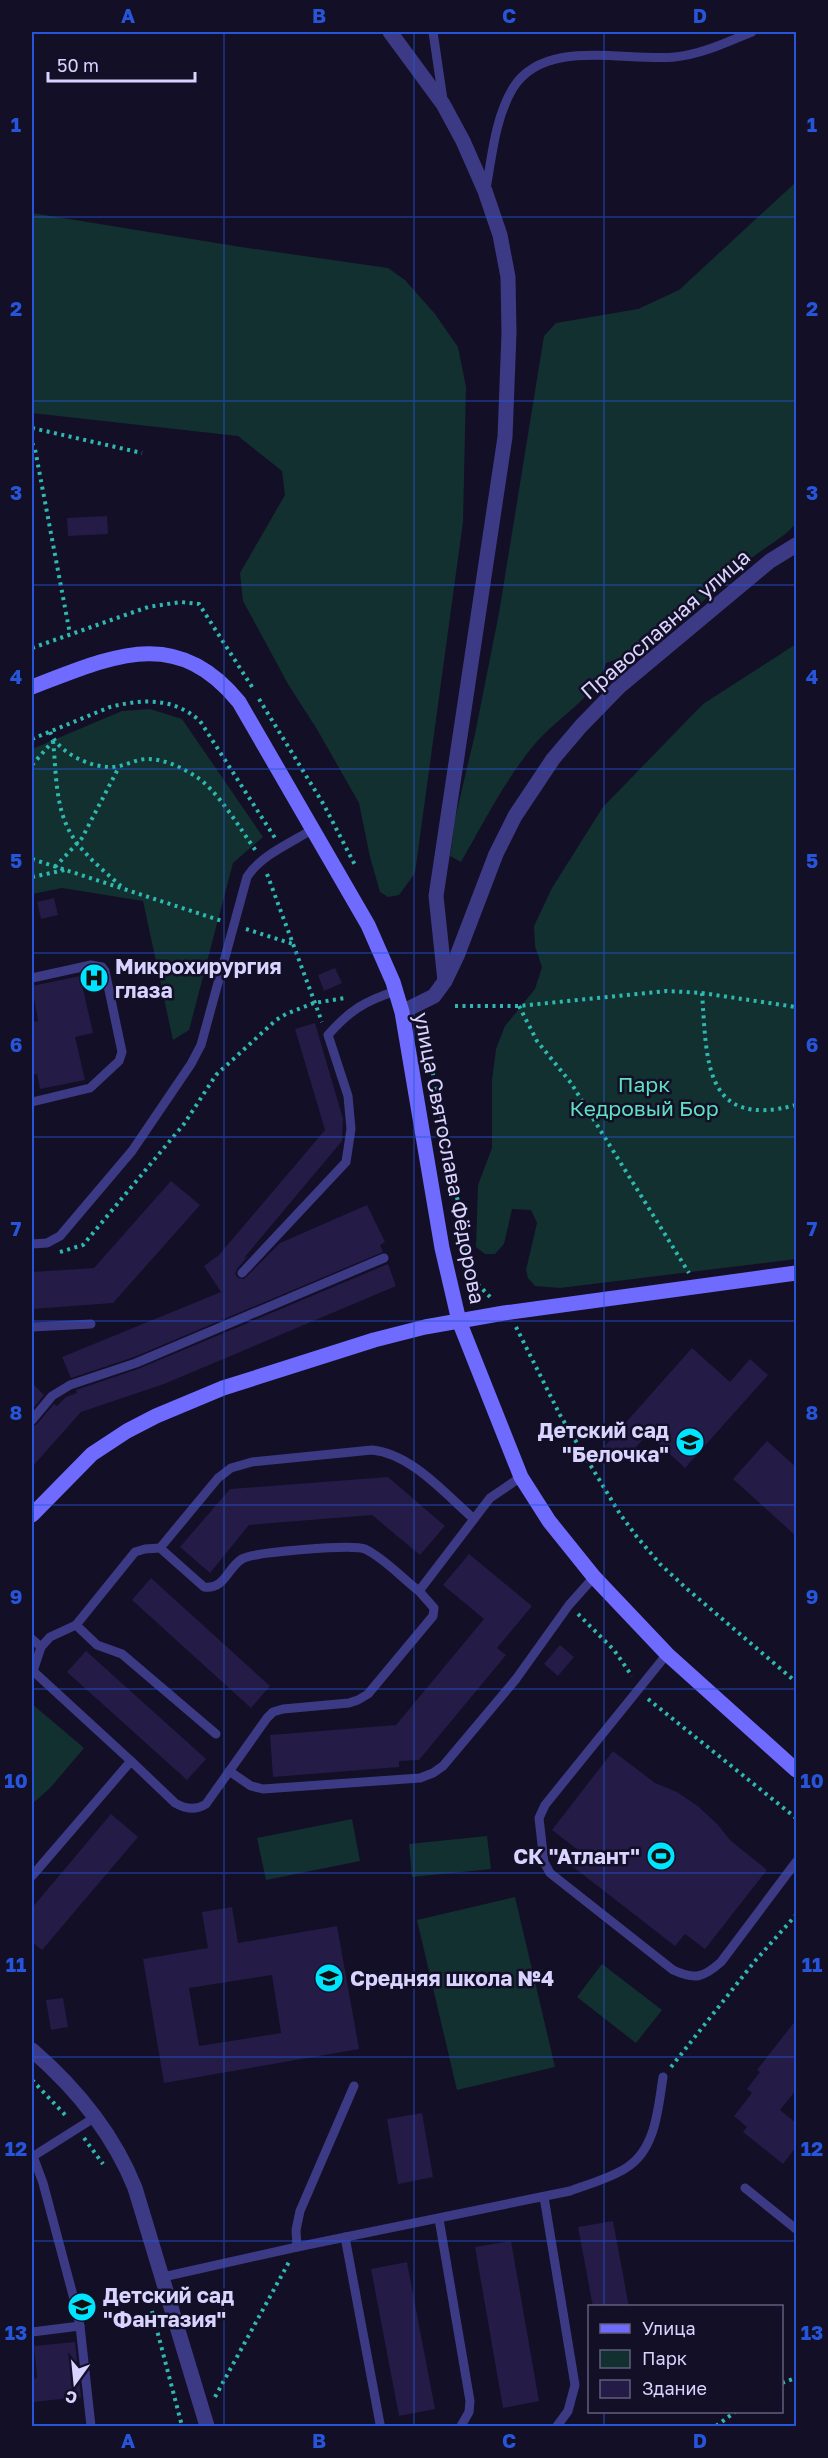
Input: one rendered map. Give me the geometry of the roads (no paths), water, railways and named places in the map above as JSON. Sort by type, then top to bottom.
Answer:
[{"type":"street","points":[[390,32],[443,104],[463,141],[485,191],[502,244],[508,276],[509,333],[505,437],[436,896],[445,981]]},
{"type":"street","name":"Православная улица","points":[[402,1012],[434,996],[445,981],[457,956],[496,854],[515,816],[553,759],[619,687],[770,561],[796,545]]},
{"type":"street","name":"улица Святослава Фёдорова","points":[[32,687],[85,666],[114,657],[142,652],[172,655],[201,666],[224,683],[239,702],[368,925],[396,991],[402,1012],[442,1248],[459,1321],[521,1477],[549,1521],[594,1577],[667,1654],[796,1770]]},
{"type":"street","points":[[32,1515],[53,1491],[92,1454],[127,1431],[156,1416],[223,1388],[374,1340],[459,1321],[796,1273]]},
{"type":"street","points":[[32,2050],[97,2116],[125,2163],[163,2277],[207,2427]]},
{"type":"lane","points":[[433,32],[443,104]]},
{"type":"lane","points":[[485,191],[505,104],[514,86],[534,68],[553,58],[571,55],[646,59],[702,53],[753,32]]},
{"type":"lane","points":[[32,1244],[47,1243],[60,1236],[132,1151],[191,1064],[201,1045],[247,878],[261,861],[313,829]]},
{"type":"lane","points":[[32,978],[91,965],[102,967],[105,971],[122,1052],[119,1061],[90,1088],[32,1102]]},
{"type":"lane","points":[[242,1273],[346,1162],[351,1129],[348,1096],[328,1035],[343,1017],[359,1005],[396,991]]},
{"type":"lane","points":[[32,1420],[52,1396],[70,1385],[136,1363],[384,1258]]},
{"type":"lane","points":[[32,1328],[91,1324]]},
{"type":"lane","points":[[160,1548],[218,1478],[231,1468],[252,1462],[372,1450],[383,1451],[406,1460],[474,1519]]},
{"type":"lane","points":[[419,1591],[495,1494],[521,1477]]},
{"type":"lane","points":[[351,1546],[371,1553],[419,1591],[434,1608],[433,1616],[368,1694],[349,1703],[273,1712],[206,1804],[190,1809],[175,1803],[32,1672],[41,1647],[50,1637],[76,1625],[135,1552],[145,1549],[160,1548],[204,1587],[212,1588],[219,1586],[235,1564],[252,1555],[351,1546]]},
{"type":"lane","points":[[229,1771],[251,1786],[263,1789],[420,1778],[433,1773],[443,1766],[516,1678],[569,1605],[594,1577]]},
{"type":"lane","points":[[76,1625],[97,1645],[122,1654],[216,1734]]},
{"type":"lane","points":[[32,1639],[41,1647]]},
{"type":"lane","points":[[667,1654],[545,1804],[538,1818],[544,1862],[550,1873],[673,1970],[687,1976],[701,1976],[711,1972],[722,1962],[796,1862]]},
{"type":"lane","points":[[32,1876],[131,1761]]},
{"type":"lane","points":[[163,2277],[570,2191],[627,2168],[641,2154],[652,2133],[663,2077]]},
{"type":"lane","points":[[297,2247],[296,2230],[300,2211],[354,2086]]},
{"type":"lane","points":[[91,2427],[80,2326],[43,2183],[32,2157],[97,2116]]},
{"type":"lane","points":[[745,2188],[796,2229]]},
{"type":"lane","points":[[544,2197],[575,2385],[568,2411],[557,2427]]},
{"type":"lane","points":[[439,2219],[470,2401],[469,2412],[461,2427]]},
{"type":"lane","points":[[345,2237],[380,2424]]},
{"type":"lane","points":[[32,2332],[80,2326]]},
{"type":"place","name":"Микрохирургия глаза","points":[[94,978]]},
{"type":"place","name":"Детский сад \"Белочка\"","points":[[690,1442]]},
{"type":"place","name":"СК \"Атлант\"","points":[[661,1856]]},
{"type":"place","name":"Средняя школа №4","points":[[329,1978]]},
{"type":"place","name":"Детский сад \"Фантазия\"","points":[[82,2307]]},
{"type":"park label","name":"Парк Кедровый Бор","points":[[644,1096]]}]
